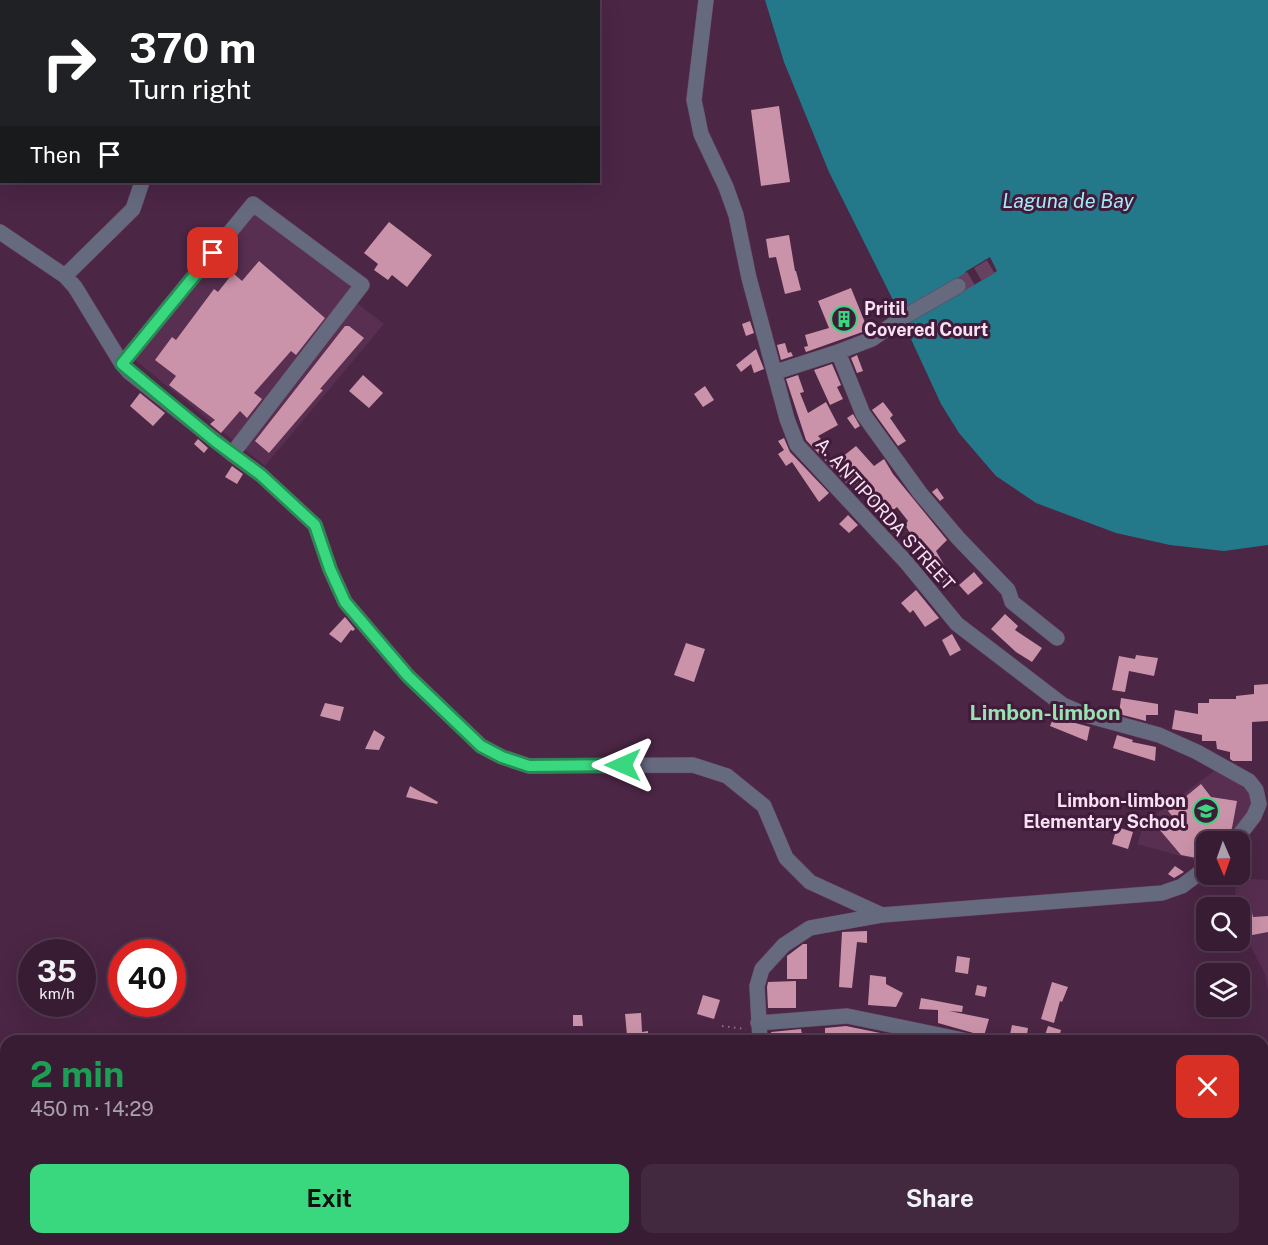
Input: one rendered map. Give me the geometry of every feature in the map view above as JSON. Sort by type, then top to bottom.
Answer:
[{"type":"street","name":"A. ANTIPORDA STREET","points":[[706,0],[694,100],[695,111],[701,134],[726,187],[736,215],[747,270],[789,427],[796,445],[906,562],[966,632],[1063,705],[1086,715],[1159,735],[1197,752],[1250,782],[1256,790],[1259,804],[1254,816],[1242,831]]},
{"type":"street","points":[[65,276],[133,209],[142,183]]},
{"type":"street","points":[[122,364],[253,204],[362,285],[232,454]]},
{"type":"street","points":[[0,232],[65,276],[75,287],[122,364],[261,475],[315,525],[330,569],[345,602],[408,676],[481,746],[502,757],[529,766],[693,765],[727,776],[764,806],[786,858],[810,882],[882,915]]},
{"type":"street","points":[[776,372],[872,339],[902,318],[958,286]]},
{"type":"street","points":[[838,352],[863,414],[931,507],[1008,590],[1012,602],[1057,638]]},
{"type":"street","points":[[917,1035],[847,1016],[759,1032],[757,986],[762,969],[784,945],[810,928],[882,915],[1162,893],[1182,886],[1196,876]]},
{"type":"path","points":[[722,1026],[759,1032]]},
{"type":"shaded area","points":[[255,214],[353,287],[349,297],[384,324],[265,466],[134,359]]},
{"type":"shaded area","name":"Limbon-limbon Elementary School","points":[[1217,769],[1248,791],[1254,805],[1234,831],[1196,831],[1196,860],[1137,844],[1145,822]]},
{"type":"shaded area","points":[[1250,879],[1268,880],[1268,991],[1265,974],[1250,945],[1250,897],[1234,897],[1236,885],[1250,885]]},
{"type":"water","name":"Laguna de Bay","points":[[765,0],[1268,0],[1268,545],[1224,551],[1170,545],[1116,533],[1036,503],[996,476],[959,433],[941,404],[892,298],[829,172],[784,62]]},
{"type":"pier","points":[[990,257],[997,271],[974,285],[971,281],[901,322],[898,317],[967,276],[965,272]]},
{"type":"building","points":[[779,106],[790,182],[761,186],[751,110]]},
{"type":"building","points":[[389,222],[432,255],[407,287],[392,275],[388,280],[374,270],[378,264],[364,253]]},
{"type":"building","points":[[789,235],[795,271],[801,290],[785,294],[776,257],[769,258],[766,239]]},
{"type":"building","points":[[259,261],[325,318],[296,355],[291,351],[254,393],[262,399],[247,418],[240,411],[221,433],[210,424],[215,420],[169,385],[176,376],[155,360],[172,337],[176,340],[214,289],[218,292],[233,273],[242,281]]},
{"type":"building","name":"Pritil Covered Court","points":[[851,288],[868,330],[806,352],[804,347],[808,346],[805,335],[829,328],[818,301]]},
{"type":"building","points":[[750,321],[754,333],[746,336],[742,324]]},
{"type":"building","points":[[345,326],[349,326],[364,338],[269,453],[255,441]]},
{"type":"building","points":[[785,343],[788,353],[791,352],[793,356],[781,360],[777,345]]},
{"type":"building","points":[[756,349],[764,369],[754,373],[751,364],[741,372],[736,365]]},
{"type":"building","points":[[857,355],[863,371],[857,373],[851,358]]},
{"type":"building","points":[[832,364],[841,385],[837,387],[843,399],[830,405],[814,370]]},
{"type":"building","points":[[363,375],[383,393],[369,408],[349,391]]},
{"type":"building","points":[[798,375],[804,392],[800,393],[808,413],[826,402],[838,425],[818,436],[821,439],[814,443],[832,465],[856,446],[874,466],[884,459],[893,474],[947,540],[936,551],[954,582],[945,588],[905,525],[908,521],[897,507],[886,516],[871,499],[870,501],[863,493],[860,495],[850,484],[849,486],[806,440],[786,379]]},
{"type":"building","points":[[705,386],[714,400],[703,407],[694,394]]},
{"type":"building","points":[[140,393],[165,413],[153,426],[130,406]]},
{"type":"building","points":[[883,402],[893,415],[890,418],[906,441],[898,446],[872,410]]},
{"type":"building","points":[[853,414],[860,426],[855,429],[847,418]]},
{"type":"building","points":[[784,438],[790,452],[829,493],[819,502],[792,462],[786,466],[778,454],[784,450],[778,441]]},
{"type":"building","points":[[198,439],[208,448],[204,453],[194,444]]},
{"type":"building","points":[[232,466],[243,474],[237,484],[225,477]]},
{"type":"building","points":[[937,488],[944,498],[940,501],[932,492]]},
{"type":"building","points":[[848,515],[858,525],[849,533],[839,524]]},
{"type":"building","points":[[974,572],[983,583],[968,595],[959,585]]},
{"type":"building","points":[[916,590],[939,618],[925,627],[913,610],[910,613],[901,603]]},
{"type":"building","points":[[1005,614],[1018,626],[1015,630],[1042,648],[1032,662],[1016,652],[991,629]]},
{"type":"building","points":[[345,617],[355,629],[351,630],[341,643],[329,634]]},
{"type":"building","points":[[952,634],[961,650],[950,656],[942,640]]},
{"type":"building","points":[[686,643],[705,649],[694,682],[674,675]]},
{"type":"building","points":[[1136,655],[1158,658],[1154,676],[1129,671],[1125,692],[1112,690],[1119,656],[1135,659]]},
{"type":"building","points":[[1268,684],[1268,721],[1252,722],[1252,761],[1233,761],[1230,759],[1230,752],[1217,749],[1216,741],[1202,741],[1202,735],[1172,729],[1175,710],[1198,714],[1198,703],[1209,703],[1209,699],[1236,699],[1236,696],[1254,694],[1254,685]]},
{"type":"building","points":[[1121,698],[1158,704],[1158,715],[1146,715],[1146,721],[1119,714]]},
{"type":"building","points":[[325,703],[344,707],[340,721],[320,716]]},
{"type":"building","points":[[1056,712],[1064,716],[1064,720],[1090,727],[1087,741],[1050,726]]},
{"type":"building","points":[[374,730],[385,737],[379,750],[365,749]]},
{"type":"building","points":[[1117,735],[1133,740],[1132,742],[1156,747],[1155,761],[1113,748]]},
{"type":"building","points":[[1201,784],[1211,797],[1237,801],[1230,831],[1196,831],[1196,858],[1181,855],[1159,829],[1173,817],[1168,811]]},
{"type":"building","points":[[410,786],[438,802],[437,804],[406,797]]},
{"type":"building","points":[[1117,827],[1133,832],[1128,849],[1112,844]]},
{"type":"building","points":[[1175,866],[1184,872],[1174,878],[1168,874]]},
{"type":"building","points":[[1250,908],[1253,917],[1268,916],[1268,932],[1250,935]]},
{"type":"building","points":[[867,931],[867,943],[857,942],[852,988],[839,987],[842,932]]},
{"type":"building","points":[[803,944],[807,944],[807,979],[787,979],[787,956]]},
{"type":"building","points":[[957,956],[970,958],[968,974],[955,972]]},
{"type":"building","points":[[870,975],[886,977],[886,984],[903,993],[896,1007],[868,1005]]},
{"type":"building","points":[[796,981],[796,1008],[768,1008],[768,982]]},
{"type":"building","points":[[1052,982],[1068,987],[1062,1002],[1060,1001],[1054,1023],[1041,1019]]},
{"type":"building","points":[[977,985],[987,987],[985,997],[975,995]]},
{"type":"building","points":[[703,995],[720,1000],[714,1019],[697,1014]]},
{"type":"building","points":[[921,998],[963,1006],[962,1012],[949,1011],[989,1019],[984,1035],[980,1035],[938,1023],[938,1010],[919,1009]]},
{"type":"building","points":[[641,1013],[642,1032],[648,1031],[648,1035],[627,1035],[625,1014]]},
{"type":"building","points":[[573,1015],[582,1015],[583,1026],[573,1026]]},
{"type":"building","points":[[1012,1025],[1028,1028],[1027,1035],[1010,1035]]},
{"type":"building","points":[[846,1026],[890,1035],[825,1035],[825,1028]]},
{"type":"building","points":[[1048,1026],[1061,1030],[1060,1035],[1045,1035]]},
{"type":"building","points":[[801,1029],[802,1035],[772,1035],[771,1032]]},
{"type":"tunnel","points":[[958,286],[992,266]]},
{"type":"place","name":"Pritil Covered Court","points":[[844,319]]},
{"type":"place","name":"Limbon-limbon Elementary School","points":[[1206,811]]},
{"type":"district","name":"Limbon-limbon","points":[[1045,713]]},
{"type":"route","points":[[213,253],[122,364],[215,441],[261,475],[315,525],[330,569],[345,602],[408,676],[481,746],[502,757],[529,766],[623,765]]}]
